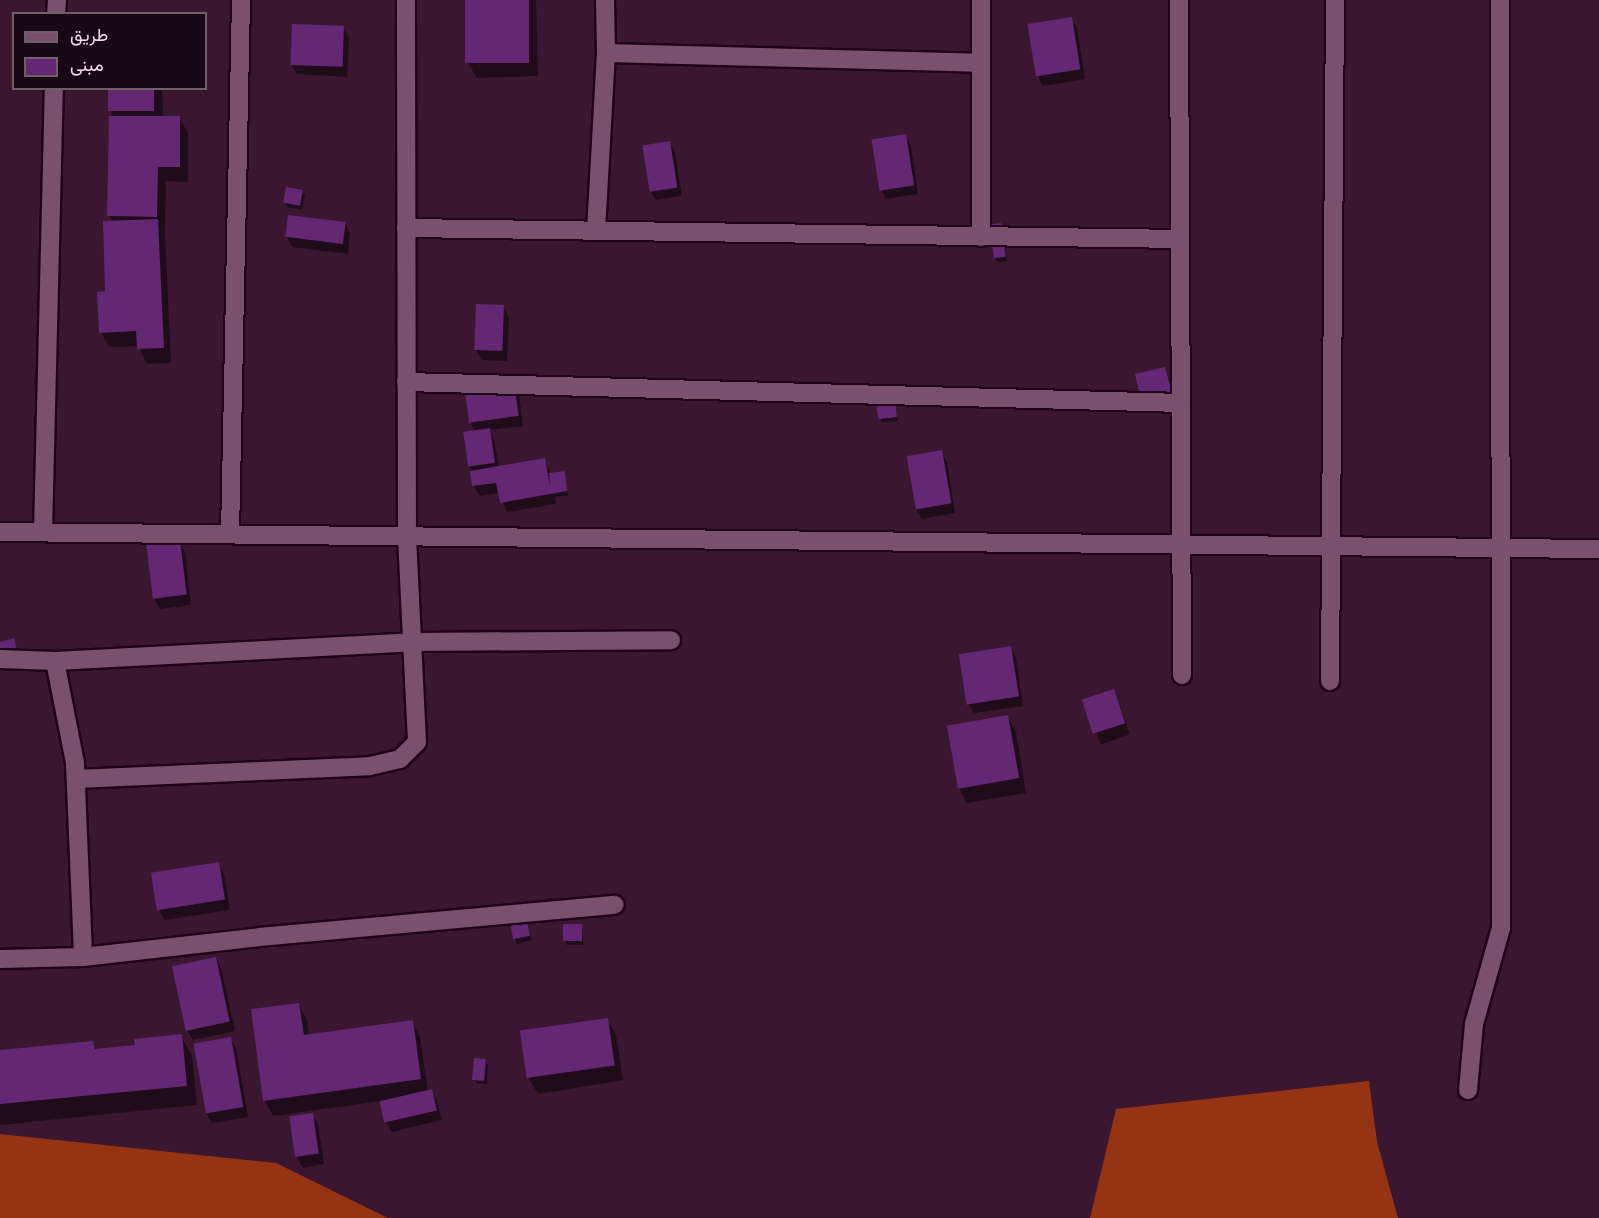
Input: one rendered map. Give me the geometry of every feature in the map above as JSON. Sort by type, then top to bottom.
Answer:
[{"type":"street","points":[[230,534],[241,0]]},
{"type":"street","points":[[76,779],[370,766],[400,759],[417,742],[407,536],[406,0]]},
{"type":"street","points":[[596,231],[606,53],[606,0]]},
{"type":"street","points":[[981,0],[979,63],[981,237]]},
{"type":"street","points":[[1179,0],[1182,675]]},
{"type":"street","points":[[1330,681],[1335,0]]},
{"type":"street","points":[[1468,1090],[1474,1024],[1501,928],[1500,0]]},
{"type":"street","points":[[606,53],[979,63]]},
{"type":"street","points":[[43,532],[54,90]]},
{"type":"street","points":[[406,228],[1180,239]]},
{"type":"street","points":[[406,382],[1181,403]]},
{"type":"street","points":[[0,532],[1599,549]]},
{"type":"street","points":[[0,659],[55,660],[412,642],[671,640]]},
{"type":"street","points":[[55,660],[76,779],[82,957]]},
{"type":"street","points":[[0,959],[82,957],[260,937],[615,905]]},
{"type":"shaded area","points":[[1369,1081],[1377,1142],[1398,1218],[1090,1218],[1116,1109]]},
{"type":"shaded area","points":[[0,1134],[276,1163],[388,1218],[0,1218]]},
{"type":"building","points":[[465,0],[529,0],[529,63],[465,63]]},
{"type":"building","points":[[1072,17],[1080,69],[1036,76],[1028,24]]},
{"type":"building","points":[[292,24],[344,26],[343,67],[291,65]]},
{"type":"building","points":[[108,90],[154,90],[154,111],[108,111]]},
{"type":"building","points":[[109,116],[180,116],[180,167],[158,167],[157,217],[107,216]]},
{"type":"building","points":[[906,134],[914,185],[880,191],[871,139]]},
{"type":"building","points":[[670,141],[677,187],[650,192],[642,145]]},
{"type":"building","points":[[286,187],[303,190],[300,206],[283,203]]},
{"type":"building","points":[[288,215],[346,222],[343,244],[285,237]]},
{"type":"building","points":[[158,219],[164,348],[137,349],[136,331],[99,333],[97,292],[105,291],[103,221]]},
{"type":"building","points":[[1001,223],[1006,257],[994,258],[989,225]]},
{"type":"building","points":[[476,304],[504,305],[502,351],[474,350]]},
{"type":"building","points":[[1165,367],[1170,385],[1183,382],[1186,393],[1142,404],[1135,374]]},
{"type":"building","points":[[514,382],[519,416],[469,423],[464,389]]},
{"type":"building","points":[[895,401],[897,417],[878,419],[876,403]]},
{"type":"building","points":[[490,428],[495,463],[468,466],[463,432]]},
{"type":"building","points":[[942,450],[951,503],[916,509],[907,456]]},
{"type":"building","points":[[545,458],[550,486],[549,473],[565,471],[567,491],[500,503],[496,483],[472,486],[470,471]]},
{"type":"building","points":[[180,540],[187,595],[153,599],[146,544]]},
{"type":"building","points":[[14,638],[17,650],[0,655],[0,642]]},
{"type":"building","points":[[1011,646],[1019,696],[967,705],[959,654]]},
{"type":"building","points":[[1114,689],[1125,723],[1093,734],[1082,700]]},
{"type":"building","points":[[1008,715],[1019,778],[958,789],[947,726]]},
{"type":"building","points":[[219,862],[225,900],[157,910],[151,873]]},
{"type":"building","points":[[527,922],[530,936],[513,939],[510,926]]},
{"type":"building","points":[[563,924],[582,924],[582,941],[563,941]]},
{"type":"building","points":[[216,957],[230,1022],[186,1031],[172,966]]},
{"type":"building","points":[[299,1003],[304,1035],[413,1020],[421,1079],[263,1101],[251,1009]]},
{"type":"building","points":[[608,1018],[615,1066],[527,1078],[520,1030]]},
{"type":"building","points":[[182,1034],[187,1086],[0,1104],[0,1050],[93,1041],[95,1049],[135,1045],[134,1039]]},
{"type":"building","points":[[231,1037],[243,1107],[206,1114],[194,1044]]},
{"type":"building","points":[[474,1058],[486,1059],[484,1081],[472,1080]]},
{"type":"building","points":[[432,1089],[437,1110],[384,1123],[379,1101]]},
{"type":"building","points":[[313,1113],[319,1154],[295,1157],[289,1116]]}]
